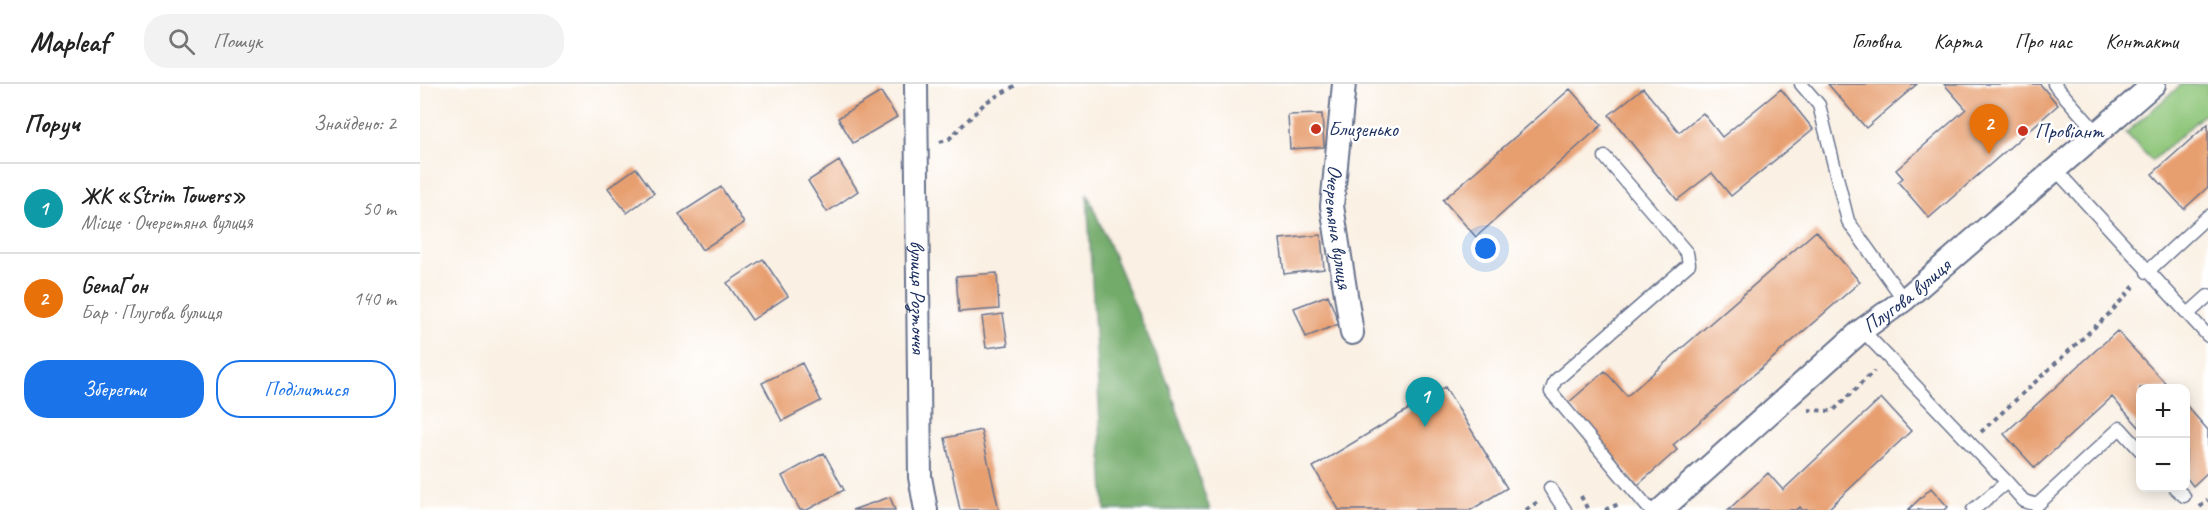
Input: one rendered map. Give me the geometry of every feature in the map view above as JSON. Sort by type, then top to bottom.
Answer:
[{"type":"street","name":"вулиця Розточчя","points":[[916,84],[920,477],[926,510]]},
{"type":"street","name":"Очеретяна вулиця","points":[[1344,84],[1332,206],[1352,333]]},
{"type":"street","name":"Плугова вулиця","points":[[1661,510],[1862,330],[1904,300],[2154,84]]},
{"type":"lane","points":[[1801,84],[1819,105],[1848,221],[1904,300]]},
{"type":"lane","points":[[2054,84],[2097,133]]},
{"type":"lane","points":[[1605,157],[1687,253],[1689,264],[1555,381],[1551,392],[1650,510]]},
{"type":"lane","points":[[2055,169],[2208,336]]},
{"type":"lane","points":[[2147,272],[2208,216]]},
{"type":"lane","points":[[2188,314],[2208,296]]},
{"type":"lane","points":[[1862,330],[2024,501],[2037,505],[2120,428],[2136,446]]},
{"type":"lane","points":[[1973,510],[2007,482]]},
{"type":"lane","points":[[1550,488],[1565,510]]},
{"type":"path","points":[[917,146],[935,144],[949,139],[986,102],[1018,84]]},
{"type":"path","points":[[1969,442],[2110,313],[2147,272]]},
{"type":"path","points":[[1581,496],[1588,510]]},
{"type":"path","points":[[1526,510],[1542,498]]},
{"type":"path","points":[[2198,510],[2208,500]]},
{"type":"green space","points":[[2182,84],[2208,84],[2208,111],[2152,161],[2126,133]]},
{"type":"green space","points":[[1087,193],[1170,388],[1210,510],[1105,510]]},
{"type":"building","points":[[1828,84],[1917,84],[1866,128]]},
{"type":"building","points":[[1944,84],[2040,84],[2058,105],[1929,218],[1898,182],[1903,178],[1896,170],[1966,109]]},
{"type":"building","points":[[1643,88],[1679,132],[1703,113],[1722,137],[1781,89],[1813,129],[1731,196],[1712,173],[1677,200],[1609,115]]},
{"type":"building","points":[[1570,89],[1602,125],[1476,237],[1443,200]]},
{"type":"building","points":[[881,92],[897,117],[853,143],[838,118]]},
{"type":"building","points":[[1322,114],[1324,147],[1290,149],[1288,115]]},
{"type":"building","points":[[2208,124],[2208,187],[2184,209],[2152,174]]},
{"type":"building","points":[[839,161],[858,191],[827,212],[808,181]]},
{"type":"building","points":[[636,168],[654,193],[627,213],[608,188]]},
{"type":"building","points":[[721,187],[744,223],[702,250],[679,214]]},
{"type":"building","points":[[1816,231],[1860,282],[1673,445],[1677,450],[1638,485],[1568,403],[1605,371],[1627,396]]},
{"type":"building","points":[[1321,235],[1324,269],[1284,274],[1280,239]]},
{"type":"building","points":[[763,259],[788,296],[752,320],[727,283]]},
{"type":"building","points":[[997,273],[999,309],[959,312],[956,276]]},
{"type":"building","points":[[1328,295],[1339,324],[1306,337],[1294,308]]},
{"type":"building","points":[[1003,314],[1008,345],[986,348],[982,317]]},
{"type":"building","points":[[2117,331],[2166,384],[2136,384],[2136,424],[2112,397],[2035,468],[2004,434]]},
{"type":"building","points":[[802,363],[821,401],[782,421],[762,383]]},
{"type":"building","points":[[1445,387],[1507,488],[1471,510],[1339,510],[1313,467]]},
{"type":"building","points":[[1881,398],[1911,431],[1827,510],[1802,510],[1800,507],[1796,510],[1728,510],[1768,473],[1783,490]]},
{"type":"building","points":[[2190,410],[2208,430],[2208,472],[2193,486],[2190,482]]},
{"type":"building","points":[[981,430],[999,510],[960,510],[945,438]]},
{"type":"building","points":[[824,453],[844,490],[807,510],[800,510],[782,476]]},
{"type":"building","points":[[1931,488],[1948,507],[1945,510],[1908,510]]},
{"type":"building","points":[[890,497],[895,510],[852,510]]},
{"type":"place","name":"Близенько","points":[[1316,129]]},
{"type":"place","name":"Провіант","points":[[2023,131]]},
{"type":"place","name":"GenaҐон","points":[[1989,154]]},
{"type":"place","name":"ЖК «Strim Towers»","points":[[1425,427]]}]
